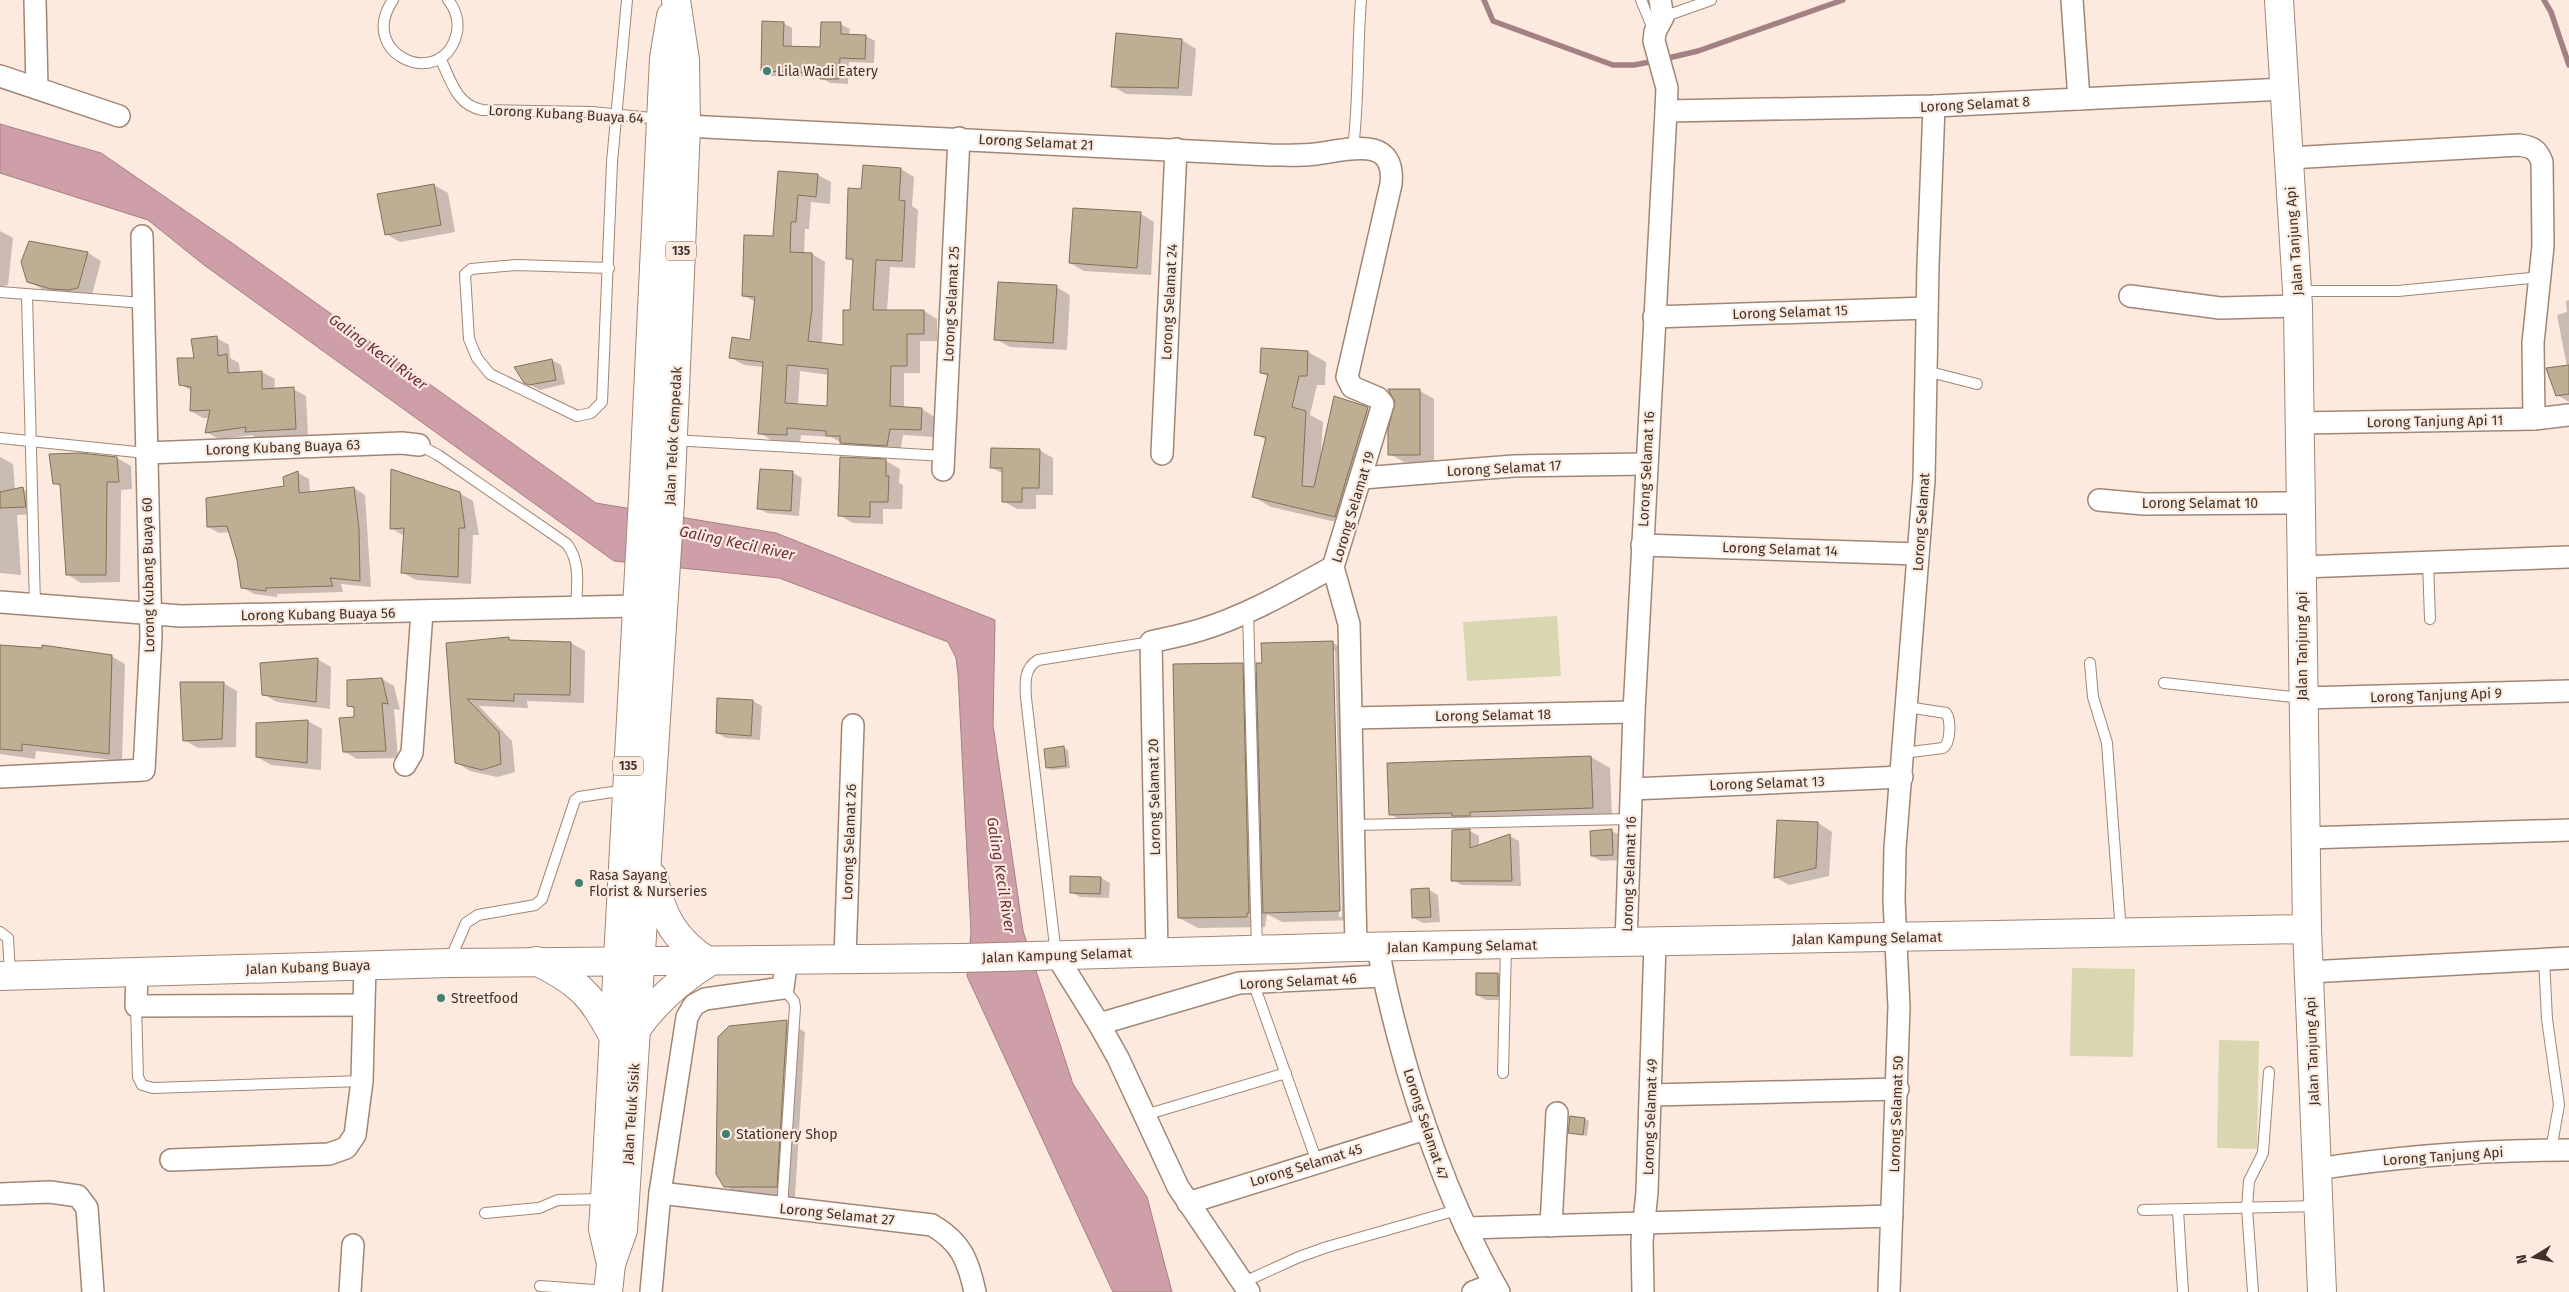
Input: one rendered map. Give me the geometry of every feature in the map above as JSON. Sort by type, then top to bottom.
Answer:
[{"type":"street","points":[[35,0],[37,88]]},
{"type":"street","name":"Jalan Telok Cempedak","points":[[629,962],[627,790],[638,570],[674,122],[685,60],[675,0]]},
{"type":"street","points":[[2072,0],[2079,99]]},
{"type":"street","name":"Jalan Tanjung Api","points":[[2278,0],[2298,298],[2307,929],[2322,1292]]},
{"type":"street","name":"Lorong Selamat 16","points":[[1626,943],[1634,712],[1667,88],[1659,33]]},
{"type":"street","points":[[0,76],[119,116]]},
{"type":"street","name":"Lorong Selamat 8","points":[[1666,111],[1934,106],[2285,89]]},
{"type":"street","name":"Lorong Selamat","points":[[1896,937],[1895,848],[1924,480],[1927,308],[1934,106]]},
{"type":"street","name":"Jalan Telok Cempedak","points":[[629,962],[649,856],[670,502],[673,440],[674,122]]},
{"type":"street","name":"Lorong Selamat 21","points":[[674,122],[1301,156],[1368,148],[1384,155]]},
{"type":"street","name":"Lorong Selamat 25","points":[[944,463],[959,138]]},
{"type":"street","points":[[2289,158],[2530,147],[2538,151],[2542,162],[2543,246],[2533,343],[2534,419]]},
{"type":"street","name":"Lorong Selamat 24","points":[[1162,454],[1176,149]]},
{"type":"street","name":"Lorong Selamat 19","points":[[1367,947],[1354,825],[1349,624],[1334,566],[1383,404],[1378,398],[1352,387],[1347,377],[1391,184],[1390,162],[1384,155]]},
{"type":"street","name":"Lorong Kubang Buaya 60","points":[[0,777],[144,770],[151,615],[142,236]]},
{"type":"street","points":[[2130,296],[2184,305],[2220,308],[2298,298]]},
{"type":"street","name":"Lorong Selamat 15","points":[[1654,317],[1927,308]]},
{"type":"street","name":"Lorong Tanjung Api 11","points":[[2300,423],[2534,419],[2569,415]]},
{"type":"street","name":"Lorong Kubang Buaya 63","points":[[146,453],[402,443],[419,445]]},
{"type":"street","name":"Lorong Selamat 17","points":[[1362,478],[1514,466],[1646,464]]},
{"type":"street","name":"Lorong Selamat 10","points":[[2099,500],[2144,504],[2301,503]]},
{"type":"street","name":"Lorong Selamat 14","points":[[1642,546],[1918,554]]},
{"type":"street","points":[[2302,567],[2569,557]]},
{"type":"street","points":[[1151,642],[1202,630],[1248,611],[1276,599],[1334,566]]},
{"type":"street","name":"Lorong Kubang Buaya 56","points":[[0,602],[181,616],[636,606]]},
{"type":"street","points":[[405,765],[412,753],[422,612]]},
{"type":"street","name":"Lorong Selamat 20","points":[[1151,642],[1157,952]]},
{"type":"street","name":"Lorong Tanjung Api 9","points":[[2303,698],[2569,691]]},
{"type":"street","name":"Lorong Selamat 18","points":[[1352,718],[1634,712]]},
{"type":"street","name":"Lorong Selamat 26","points":[[845,958],[853,725]]},
{"type":"street","name":"Lorong Selamat 13","points":[[1632,789],[1902,777]]},
{"type":"street","points":[[2306,838],[2569,830]]},
{"type":"street","points":[[536,961],[576,983],[602,1015],[624,1031],[650,1010],[668,991],[709,962],[689,950],[670,925],[656,892],[649,856]]},
{"type":"street","name":"Jalan Kampung Selamat","points":[[629,962],[709,962],[787,958],[962,958],[1367,947],[1656,943],[2307,929]]},
{"type":"street","name":"Lorong Selamat 50","points":[[1889,1292],[1898,1089],[1899,1007],[1896,937]]},
{"type":"street","name":"Lorong Selamat 49","points":[[1643,1292],[1644,1224],[1652,1095],[1656,943]]},
{"type":"street","name":"Lorong Selamat 47","points":[[1367,947],[1383,976],[1387,998],[1425,1129],[1461,1219],[1497,1288]]},
{"type":"street","points":[[1045,956],[1099,1024],[1145,1115],[1169,1171],[1188,1203],[1247,1287]]},
{"type":"street","points":[[651,1292],[660,1193],[687,1017],[694,1006],[705,999],[782,988],[787,958]]},
{"type":"street","points":[[2309,972],[2569,958]]},
{"type":"street","name":"Jalan Kubang Buaya","points":[[5,976],[536,961],[629,962]]},
{"type":"street","name":"Jalan Teluk Sisik","points":[[611,1264],[603,1229],[624,1031],[629,962]]},
{"type":"street","points":[[171,1160],[329,1154],[346,1148],[355,1135],[362,1081],[365,966]]},
{"type":"street","points":[[137,972],[136,1006],[364,1005]]},
{"type":"street","name":"Lorong Selamat 46","points":[[1099,1024],[1221,988],[1253,982],[1383,976]]},
{"type":"street","name":"Jalan Teluk Sisik","points":[[608,1291],[611,1264],[624,1230],[624,1031]]},
{"type":"street","points":[[1652,1095],[1898,1089]]},
{"type":"street","points":[[1552,1226],[1557,1114]]},
{"type":"street","name":"Lorong Selamat 45","points":[[1188,1203],[1425,1129]]},
{"type":"street","name":"Lorong Tanjung Api","points":[[2317,1169],[2403,1157],[2560,1150]]},
{"type":"street","points":[[0,1194],[50,1192],[78,1196],[87,1208],[93,1292]]},
{"type":"street","name":"Lorong Selamat 27","points":[[660,1193],[782,1209],[932,1225],[946,1234],[960,1249],[968,1264],[975,1292]]},
{"type":"street","points":[[1461,1219],[1552,1226],[1892,1216]]},
{"type":"street","points":[[350,1292],[353,1245]]},
{"type":"street","points":[[1473,1292],[1497,1288]]},
{"type":"lane","points":[[393,0],[384,19],[383,30],[391,49],[409,62],[430,62],[448,52],[458,33],[455,11],[448,0]]},
{"type":"lane","points":[[609,268],[516,265],[471,269],[466,274],[469,339],[477,358],[490,374],[577,416],[591,413],[602,402],[609,268],[616,115],[627,0]]},
{"type":"lane","points":[[1353,149],[1357,116],[1357,51],[1362,0]]},
{"type":"lane","points":[[1641,0],[1659,33],[1711,0]]},
{"type":"lane","name":"Lorong Kubang Buaya 64","points":[[440,58],[460,98],[471,108],[616,115],[674,122]]},
{"type":"lane","points":[[2298,298],[2398,291],[2541,277]]},
{"type":"lane","points":[[0,292],[143,303]]},
{"type":"lane","points":[[27,295],[29,439],[35,606]]},
{"type":"lane","points":[[1926,371],[1977,384]]},
{"type":"lane","points":[[0,438],[29,439],[146,453]]},
{"type":"lane","points":[[673,440],[944,463]]},
{"type":"lane","points":[[419,445],[438,455],[567,544],[575,554],[577,564],[576,607]]},
{"type":"lane","points":[[2428,562],[2430,619]]},
{"type":"lane","points":[[1248,611],[1257,950]]},
{"type":"lane","points":[[1045,956],[1026,698],[1027,671],[1031,664],[1038,660],[1151,642]]},
{"type":"lane","points":[[2090,662],[2093,697],[2107,743],[2121,934]]},
{"type":"lane","points":[[2164,683],[2303,698]]},
{"type":"lane","points":[[1903,753],[1943,748],[1948,740],[1949,717],[1946,713],[1907,707]]},
{"type":"lane","points":[[449,963],[466,923],[478,915],[535,905],[542,900],[575,800],[579,797],[627,790]]},
{"type":"lane","points":[[1354,825],[1631,819]]},
{"type":"lane","points":[[0,932],[8,938],[5,976]]},
{"type":"lane","points":[[1503,1073],[1506,945]]},
{"type":"lane","points":[[2544,959],[2547,1019],[2559,1099],[2560,1150]]},
{"type":"lane","points":[[1253,982],[1317,1162]]},
{"type":"lane","points":[[782,988],[794,1001],[795,1007],[782,1209]]},
{"type":"lane","points":[[136,1006],[138,1077],[142,1086],[153,1088],[362,1081]]},
{"type":"lane","points":[[2253,1292],[2247,1208],[2249,1181],[2263,1153],[2269,1072]]},
{"type":"lane","points":[[1145,1115],[1286,1073]]},
{"type":"lane","points":[[485,1213],[539,1208],[558,1200],[605,1199]]},
{"type":"lane","points":[[2143,1210],[2318,1206]]},
{"type":"lane","points":[[2178,1210],[2183,1292]]},
{"type":"lane","points":[[1247,1287],[1300,1256],[1327,1247],[1461,1219]]},
{"type":"lane","points":[[540,1286],[608,1291]]},
{"type":"shaded area","points":[[1557,616],[1561,676],[1467,681],[1463,622]]},
{"type":"shaded area","points":[[2072,968],[2135,969],[2133,1057],[2070,1056]]},
{"type":"shaded area","points":[[2219,1040],[2259,1041],[2257,1149],[2217,1148]]},
{"type":"water","name":"Galing Kecil River","points":[[0,124],[101,153],[232,243],[596,503],[776,533],[995,620],[993,725],[1023,931],[1073,1084],[1147,1197],[1172,1292],[1113,1292],[967,976],[971,932],[958,674],[956,658],[948,642],[779,578],[614,561],[204,265],[148,220],[0,173]]},
{"type":"building","points":[[762,21],[784,22],[783,46],[820,47],[821,22],[841,22],[841,34],[866,35],[865,59],[840,58],[839,79],[820,79],[820,73],[761,71]]},
{"type":"building","points":[[1116,33],[1182,39],[1178,88],[1111,87]]},
{"type":"building","points":[[863,165],[901,168],[899,200],[905,201],[902,261],[876,260],[873,310],[924,310],[924,334],[907,334],[907,366],[891,366],[890,406],[922,408],[921,430],[890,429],[887,446],[840,443],[840,436],[826,436],[826,431],[787,428],[787,435],[758,434],[763,362],[729,358],[732,337],[750,340],[755,297],[742,296],[744,235],[773,236],[778,171],[818,174],[816,197],[798,195],[796,222],[791,222],[790,252],[812,253],[812,309],[808,341],[843,345],[843,310],[850,310],[853,259],[846,259],[848,188],[861,189]],"holes":[[[787,365],[828,369],[827,406],[785,403]]]},
{"type":"building","points":[[434,184],[441,225],[385,235],[377,194]]},
{"type":"building","points":[[1073,208],[1141,212],[1137,268],[1069,263]]},
{"type":"building","points":[[29,241],[88,252],[78,288],[69,290],[51,289],[27,282],[21,262]]},
{"type":"building","points":[[998,282],[1057,285],[1053,343],[994,340]]},
{"type":"building","points":[[217,336],[218,356],[227,354],[228,373],[262,371],[262,389],[294,387],[296,429],[245,432],[246,427],[205,433],[210,410],[190,411],[191,387],[179,385],[177,358],[194,358],[191,339]]},
{"type":"building","points":[[1261,348],[1308,351],[1307,376],[1299,376],[1292,407],[1306,411],[1302,486],[1314,487],[1334,396],[1368,407],[1335,517],[1252,497],[1266,437],[1254,435],[1268,374],[1260,373]]},
{"type":"building","points":[[552,359],[556,380],[529,385],[524,383],[514,367]]},
{"type":"building","points":[[2569,365],[2569,394],[2556,396],[2546,368]]},
{"type":"building","points":[[1388,389],[1420,389],[1420,455],[1388,455],[1388,429],[1395,402]]},
{"type":"building","points":[[991,448],[1040,449],[1039,488],[1022,488],[1022,502],[1002,502],[1002,468],[990,468]]},
{"type":"building","points":[[80,453],[117,457],[119,482],[107,482],[106,575],[66,575],[60,484],[53,484],[49,454]]},
{"type":"building","points":[[840,457],[886,459],[886,476],[889,476],[888,502],[870,502],[870,517],[838,516]]},
{"type":"building","points":[[391,469],[460,492],[465,528],[459,528],[458,577],[401,573],[404,528],[390,529]]},
{"type":"building","points":[[760,469],[793,471],[791,511],[757,509]]},
{"type":"building","points":[[298,471],[299,493],[354,487],[359,529],[360,581],[330,578],[333,586],[266,588],[266,591],[241,588],[237,560],[227,526],[207,527],[206,498],[284,486],[283,477]]},
{"type":"building","points":[[23,487],[26,507],[0,508],[0,492]]},
{"type":"building","points":[[509,637],[509,640],[571,642],[570,695],[514,694],[514,701],[467,699],[499,732],[501,764],[482,770],[455,763],[446,643]]},
{"type":"building","points":[[1333,641],[1340,911],[1263,913],[1256,663],[1262,663],[1261,643]]},
{"type":"building","points":[[0,645],[42,648],[42,645],[112,655],[109,754],[22,744],[22,751],[0,749]]},
{"type":"building","points":[[318,658],[316,702],[262,695],[260,663]]},
{"type":"building","points":[[1243,663],[1249,913],[1247,913],[1247,917],[1178,918],[1173,664]]},
{"type":"building","points":[[382,678],[388,704],[382,703],[386,751],[343,752],[339,718],[354,717],[354,707],[347,706],[347,680]]},
{"type":"building","points":[[180,682],[224,682],[222,739],[183,741]]},
{"type":"building","points":[[717,698],[753,700],[751,736],[716,733]]},
{"type":"building","points":[[308,720],[307,763],[256,757],[256,723]]},
{"type":"building","points":[[1064,746],[1066,766],[1046,768],[1044,749]]},
{"type":"building","points":[[1591,756],[1593,808],[1470,812],[1470,816],[1452,816],[1452,813],[1389,815],[1387,763]]},
{"type":"building","points":[[1777,820],[1818,822],[1816,868],[1774,878]]},
{"type":"building","points":[[1470,829],[1470,848],[1510,834],[1512,881],[1451,881],[1452,830]]},
{"type":"building","points":[[1612,829],[1613,855],[1591,856],[1590,831]]},
{"type":"building","points":[[1070,876],[1101,877],[1100,894],[1070,893]]},
{"type":"building","points":[[1429,888],[1431,917],[1412,918],[1411,889]]},
{"type":"building","points":[[1476,973],[1498,973],[1498,996],[1476,995]]},
{"type":"building","points":[[787,1020],[777,1187],[724,1187],[716,1174],[718,1037],[729,1026]]},
{"type":"building","points":[[1570,1116],[1585,1118],[1583,1135],[1568,1133]]},
{"type":"waterway","points":[[1484,0],[1493,21],[1613,65],[1634,65],[1655,61]]},
{"type":"waterway","points":[[1664,59],[1698,51],[1843,0]]},
{"type":"waterway","points":[[2544,0],[2551,12],[2569,65]]},
{"type":"place","name":"Lila Wadi Eatery","points":[[767,71]]},
{"type":"place","name":"Rasa Sayang Florist & Nurseries","points":[[579,883]]},
{"type":"place","name":"Streetfood","points":[[441,998]]},
{"type":"place","name":"Stationery Shop","points":[[726,1134]]}]
